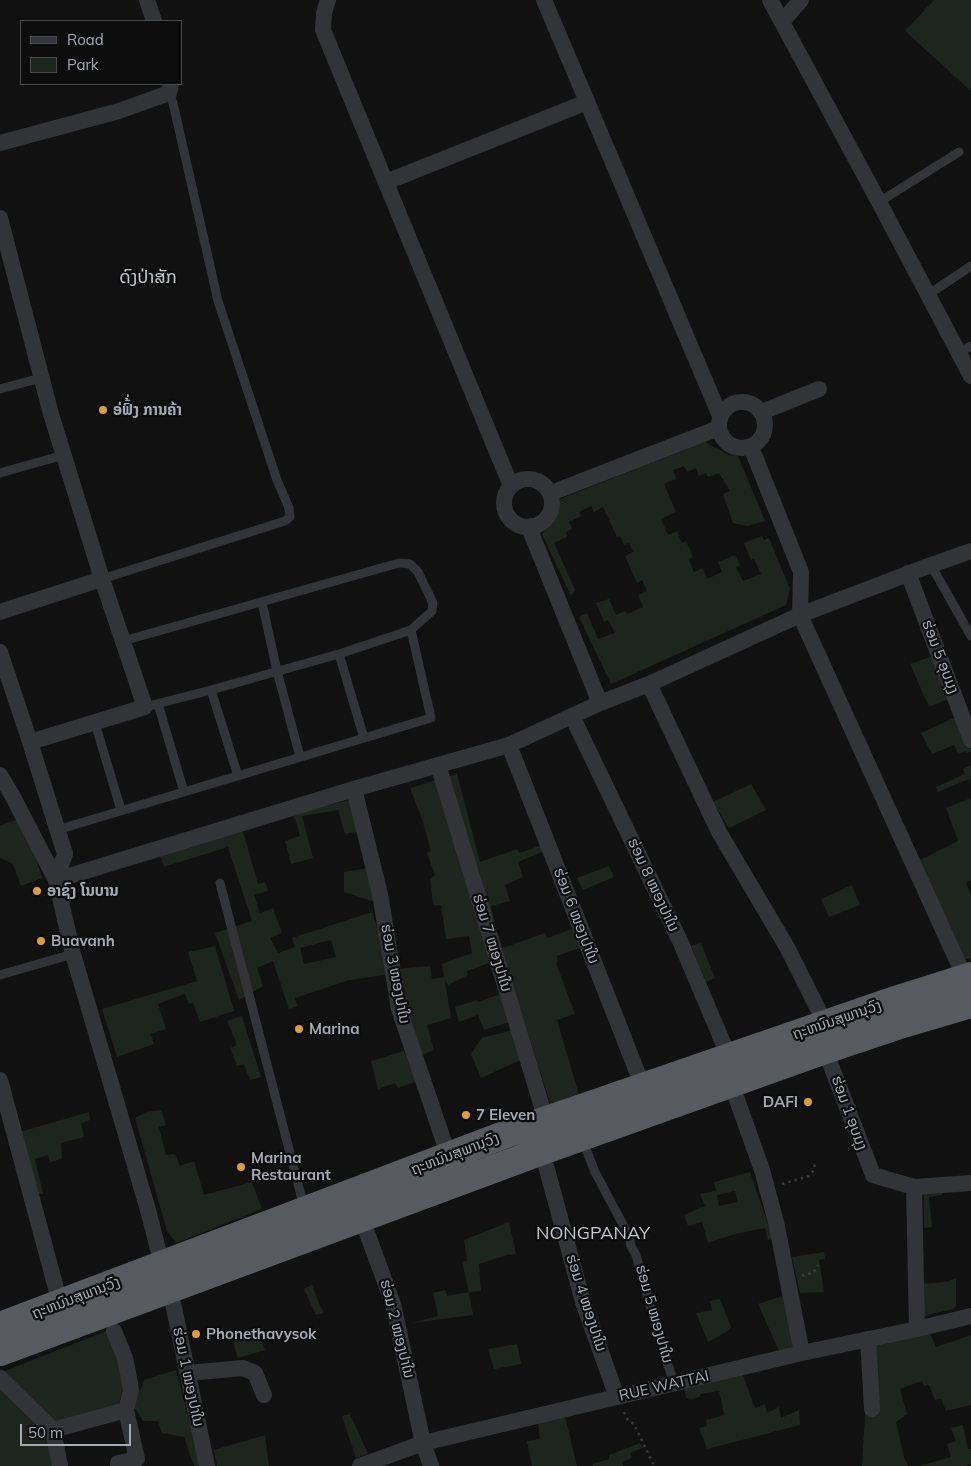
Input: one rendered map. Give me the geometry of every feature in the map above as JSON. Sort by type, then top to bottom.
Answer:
[{"type":"highway","name":"ຖະຫນົນສຸພານຸວົງ","points":[[0,1326],[60,1303],[166,1277],[362,1218],[581,1137],[730,1070],[825,1037],[894,1000],[969,986]]},
{"type":"highway","name":"ຖະຫນົນສຸພານຸວົງ","points":[[0,1352],[166,1277],[305,1211],[546,1120],[643,1087],[730,1070]]},
{"type":"street","points":[[147,0],[154,20]]},
{"type":"street","points":[[328,0],[324,13],[323,30],[511,486]]},
{"type":"street","points":[[544,0],[720,422],[722,438],[735,448],[751,447],[758,443],[765,430],[766,423],[762,412],[753,404],[739,402],[725,409],[720,422],[551,493]]},
{"type":"street","points":[[770,0],[929,294],[965,349],[971,376]]},
{"type":"street","points":[[782,22],[801,0]]},
{"type":"street","points":[[0,143],[119,110],[170,88]]},
{"type":"street","points":[[386,182],[587,102]]},
{"type":"street","points":[[0,218],[5,261],[102,579],[123,641],[152,706],[30,742]]},
{"type":"street","points":[[762,412],[819,389]]},
{"type":"street","points":[[751,447],[801,572],[800,615],[969,986]]},
{"type":"street","points":[[533,479],[546,486],[551,493],[552,509],[548,516],[543,522],[532,526],[513,522],[505,508],[506,492],[518,481],[533,479]]},
{"type":"street","points":[[532,526],[532,535],[600,703]]},
{"type":"street","points":[[56,880],[354,789],[508,745],[600,703],[649,684],[800,615],[971,551]]},
{"type":"street","name":"ຮ່ອມ 5 ອຸບມຸງ","points":[[908,573],[971,740]]},
{"type":"street","points":[[0,612],[102,579]]},
{"type":"street","points":[[0,652],[65,854],[56,880]]},
{"type":"street","name":"ຮ່ອມ 1 ອຸບມຸງ","points":[[649,684],[719,832],[788,949],[825,1037],[873,1175],[914,1186]]},
{"type":"street","name":"ຮ່ອມ 8 ໜອງປາໃນ","points":[[572,716],[680,941],[730,1070],[776,1222],[802,1353]]},
{"type":"street","name":"ຮ່ອມ 6 ໜອງປາໃນ","points":[[508,745],[643,1087]]},
{"type":"street","name":"ຮ່ອມ 7 ໜອງປາໃນ","points":[[438,766],[546,1120]]},
{"type":"street","name":"ຮ່ອມ 1 ໜອງປາໃນ","points":[[0,775],[6,797],[56,880],[73,954],[166,1277],[207,1466]]},
{"type":"street","name":"ຮ່ອມ 3 ໜອງປາໃນ","points":[[354,789],[380,894],[399,1009],[449,1157]]},
{"type":"street","points":[[0,1080],[60,1303]]},
{"type":"street","name":"ຮ່ອມ 4 ໜອງປາໃນ","points":[[542,1151],[583,1302],[617,1397]]},
{"type":"street","points":[[918,1329],[914,1186],[971,1183]]},
{"type":"street","name":"ຮ່ອມ 2 ໜອງປາໃນ","points":[[362,1218],[393,1304],[423,1443],[431,1466]]},
{"type":"street","name":"RUE WATTAI","points":[[360,1466],[423,1443],[802,1353],[971,1316]]},
{"type":"street","points":[[114,1331],[125,1358],[129,1378],[131,1390],[126,1410],[137,1460],[114,1465]]},
{"type":"street","points":[[868,1339],[872,1409]]},
{"type":"street","points":[[188,1373],[243,1368],[255,1373],[264,1395]]},
{"type":"street","points":[[0,1378],[53,1430],[60,1466]]},
{"type":"street","points":[[53,1430],[126,1410]]},
{"type":"lane","points":[[102,579],[285,521],[290,517],[289,508],[277,480],[218,301],[170,88]]},
{"type":"lane","points":[[879,202],[959,152]]},
{"type":"lane","points":[[929,294],[971,266]]},
{"type":"lane","points":[[0,389],[41,378]]},
{"type":"lane","points":[[0,473],[64,455]]},
{"type":"lane","points":[[123,641],[399,563],[410,564],[418,572],[433,603],[432,612],[411,630],[339,654],[152,706],[184,792]]},
{"type":"lane","points":[[931,565],[971,636]]},
{"type":"lane","points":[[262,602],[277,670],[300,757]]},
{"type":"lane","points":[[57,830],[431,718],[411,630]]},
{"type":"lane","points":[[339,654],[364,738]]},
{"type":"lane","points":[[211,690],[238,776]]},
{"type":"lane","points":[[95,723],[121,810]]},
{"type":"lane","points":[[220,883],[305,1211]]},
{"type":"lane","points":[[0,975],[73,954]]},
{"type":"lane","name":"ຮ່ອມ 5 ໜອງປາໃນ","points":[[581,1137],[595,1172],[629,1236],[674,1383]]},
{"type":"path","points":[[766,1184],[776,1186],[809,1176],[814,1170],[815,1162]]},
{"type":"path","points":[[786,1271],[804,1276],[814,1272],[818,1265]]},
{"type":"path","points":[[617,1397],[628,1420],[634,1424],[654,1466]]},
{"type":"green space","points":[[934,0],[971,0],[971,91],[905,31]]},
{"type":"green space","points":[[705,442],[729,455],[738,456],[765,521],[748,526],[733,523],[723,494],[730,491],[719,473],[708,477],[706,473],[699,476],[696,468],[687,472],[684,466],[673,470],[676,479],[664,484],[676,512],[661,519],[668,535],[677,531],[682,543],[686,541],[693,557],[689,560],[694,572],[703,568],[707,579],[722,572],[718,562],[735,555],[740,565],[736,567],[743,581],[761,574],[754,559],[751,560],[744,543],[762,536],[764,540],[769,538],[790,589],[786,605],[611,684],[579,617],[587,613],[598,639],[615,633],[608,620],[604,622],[596,603],[609,599],[616,615],[625,611],[627,614],[643,607],[638,595],[647,591],[642,580],[637,583],[625,556],[633,552],[629,543],[624,545],[620,536],[617,537],[603,507],[594,512],[591,506],[579,512],[581,516],[569,522],[572,529],[566,532],[567,537],[554,543],[575,590],[571,596],[542,534],[554,522],[560,499]]},
{"type":"green space","points":[[933,656],[951,698],[929,707],[910,664]]},
{"type":"green space","points":[[958,716],[971,751],[958,754],[954,745],[932,754],[921,733]]},
{"type":"green space","points":[[971,765],[971,784],[969,779],[938,792],[936,787],[965,774],[963,769]]},
{"type":"green space","points":[[457,774],[480,862],[517,849],[519,853],[542,845],[544,851],[518,862],[523,877],[505,885],[510,901],[491,906],[500,949],[545,933],[547,938],[575,928],[582,947],[557,956],[558,962],[556,963],[575,1014],[557,1020],[579,1095],[551,1106],[523,1018],[484,1030],[478,1015],[459,1022],[455,1007],[477,1000],[478,1002],[500,994],[489,963],[467,971],[468,975],[448,985],[445,980],[451,1018],[427,1025],[434,1050],[421,1055],[404,1007],[396,969],[430,966],[432,979],[444,977],[442,964],[472,953],[469,936],[446,939],[441,905],[433,905],[430,879],[435,875],[427,853],[431,851],[422,819],[410,788]]},
{"type":"green space","points":[[751,784],[766,810],[729,828],[713,802]]},
{"type":"green space","points":[[361,797],[371,829],[345,834],[338,810],[302,816],[313,858],[291,864],[285,841],[300,836],[296,821],[292,815]]},
{"type":"green space","points":[[971,798],[971,880],[966,883],[971,895],[971,958],[964,960],[920,860],[958,841],[946,808]]},
{"type":"green space","points":[[18,819],[33,848],[42,878],[21,886],[13,864],[0,858],[0,826]]},
{"type":"green space","points":[[242,831],[258,884],[265,882],[268,891],[254,895],[260,913],[273,908],[282,933],[270,938],[278,953],[295,947],[292,938],[372,912],[381,940],[385,975],[349,980],[295,998],[297,1006],[289,1009],[273,961],[257,968],[263,986],[239,1000],[215,933],[252,921],[228,847],[164,867],[160,855]],"holes":[[[331,940],[336,957],[304,964],[300,948]]]},
{"type":"green space","points":[[609,866],[614,877],[583,890],[577,878]]},
{"type":"green space","points":[[368,868],[375,902],[344,892],[344,872]]},
{"type":"green space","points":[[852,885],[860,905],[829,917],[821,899]]},
{"type":"green space","points":[[701,943],[715,978],[706,982],[691,946]]},
{"type":"green space","points":[[215,946],[234,1011],[200,1022],[193,1003],[189,1004],[185,994],[158,1004],[166,1029],[151,1034],[154,1044],[117,1057],[102,1009],[197,981],[188,952]]},
{"type":"green space","points":[[242,1016],[261,1077],[250,1080],[244,1064],[237,1066],[230,1048],[237,1045],[227,1021]]},
{"type":"green space","points":[[513,1030],[521,1060],[481,1078],[471,1054],[477,1045],[482,1038]]},
{"type":"green space","points":[[404,1051],[417,1081],[398,1088],[395,1083],[378,1089],[371,1061]]},
{"type":"green space","points":[[161,1110],[166,1125],[159,1127],[166,1155],[175,1154],[180,1166],[194,1161],[204,1195],[252,1182],[262,1209],[176,1243],[167,1231],[135,1118],[146,1112]]},
{"type":"green space","points":[[89,1112],[90,1120],[81,1123],[84,1137],[61,1143],[62,1159],[50,1162],[48,1155],[35,1159],[43,1194],[37,1194],[20,1132]]},
{"type":"green space","points":[[750,1172],[773,1239],[768,1240],[765,1228],[735,1234],[708,1243],[702,1222],[688,1226],[684,1215],[705,1206],[700,1194],[716,1191],[714,1182]],"holes":[[[735,1191],[738,1202],[719,1206],[717,1195]]]},
{"type":"green space","points":[[941,1190],[942,1195],[929,1197],[932,1227],[924,1228],[924,1191]]},
{"type":"green space","points":[[509,1222],[516,1254],[479,1264],[481,1291],[469,1292],[462,1262],[467,1261],[464,1240]]},
{"type":"green space","points":[[824,1252],[825,1259],[819,1260],[824,1292],[800,1293],[792,1257]]},
{"type":"green space","points":[[956,1278],[956,1306],[953,1309],[924,1316],[921,1284],[946,1282]]},
{"type":"green space","points":[[312,1285],[324,1313],[316,1315],[304,1289]]},
{"type":"green space","points":[[445,1290],[447,1296],[469,1292],[473,1315],[412,1323],[438,1316],[433,1293]]},
{"type":"green space","points":[[785,1295],[797,1347],[779,1351],[758,1304]]},
{"type":"green space","points":[[720,1299],[731,1327],[728,1331],[708,1342],[696,1313],[712,1310],[710,1301]]},
{"type":"green space","points":[[251,1329],[254,1338],[259,1336],[265,1350],[238,1358],[231,1336]]},
{"type":"green space","points":[[109,1330],[124,1383],[119,1404],[45,1428],[54,1466],[0,1466],[0,1373]]},
{"type":"green space","points":[[930,1333],[936,1347],[971,1335],[971,1405],[946,1411],[941,1399],[935,1400],[929,1385],[924,1386],[922,1381],[900,1389],[907,1414],[896,1422],[908,1466],[862,1466],[865,1414],[876,1413],[873,1344]]},
{"type":"green space","points":[[517,1344],[521,1364],[494,1369],[488,1349]]},
{"type":"green space","points":[[176,1370],[200,1466],[194,1466],[184,1437],[162,1433],[158,1421],[143,1421],[135,1408],[138,1393],[144,1380]]},
{"type":"green space","points":[[742,1373],[755,1408],[765,1404],[767,1413],[779,1407],[781,1418],[799,1410],[800,1425],[707,1449],[699,1428],[707,1426],[706,1420],[724,1415],[719,1391],[700,1394],[700,1397],[692,1399],[686,1398],[684,1386]]},
{"type":"green space","points":[[350,1414],[368,1454],[356,1458],[342,1416]]},
{"type":"green space","points":[[565,1416],[577,1466],[532,1466],[527,1441],[540,1439],[538,1422]]},
{"type":"green space","points":[[963,1425],[968,1449],[971,1449],[971,1464],[966,1466],[919,1466],[951,1457],[947,1444],[956,1441],[951,1428]]},
{"type":"green space","points":[[265,1435],[269,1466],[217,1466],[214,1450]]},
{"type":"green space","points":[[640,1443],[642,1448],[630,1453],[632,1458],[622,1462],[623,1466],[593,1466],[592,1464],[609,1459],[609,1455]]},
{"type":"place","name":"ອ່ຟົ້່ງ ການຄ້າ","points":[[103,410]]},
{"type":"place","name":"ອາຊົງ ໂນບານ","points":[[37,891]]},
{"type":"place","name":"Buavanh","points":[[41,941]]},
{"type":"place","name":"Marina","points":[[299,1029]]},
{"type":"place","name":"DAFI","points":[[808,1102]]},
{"type":"place","name":"7 Eleven","points":[[466,1115]]},
{"type":"place","name":"Marina Restaurant","points":[[241,1167]]},
{"type":"place","name":"Phonethavysok","points":[[196,1334]]},
{"type":"district","name":"ດົງປ່າສັກ","points":[[148,278]]},
{"type":"district","name":"NONGPANAY","points":[[593,1234]]}]
